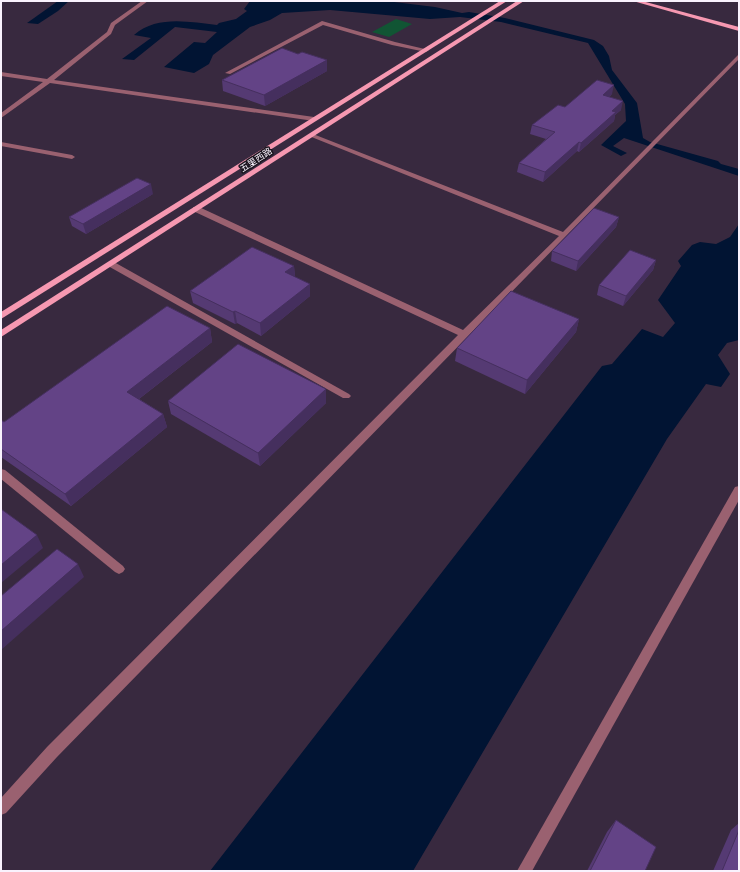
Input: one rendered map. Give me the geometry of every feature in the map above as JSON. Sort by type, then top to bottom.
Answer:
[{"type":"main road","name":"五里西路","points":[[1,316],[504,1]]},
{"type":"main road","name":"五里西路","points":[[1,334],[521,1]]},
{"type":"main road","points":[[636,1],[739,29]]},
{"type":"street","points":[[1,116],[49,81],[109,33],[112,24],[145,1]]},
{"type":"street","points":[[228,73],[322,24],[394,44],[426,50]]},
{"type":"street","points":[[1,808],[69,735],[739,56]]},
{"type":"street","points":[[1,74],[314,119]]},
{"type":"street","points":[[311,135],[564,235]]},
{"type":"street","points":[[1,144],[72,157]]},
{"type":"street","points":[[196,209],[464,334]]},
{"type":"street","points":[[111,264],[346,396]]},
{"type":"street","points":[[1,473],[119,569]]},
{"type":"street","points":[[524,871],[739,490]]},
{"type":"green space","points":[[396,19],[412,24],[389,37],[372,32]]},
{"type":"water","points":[[58,1],[69,1],[58,11],[38,24],[27,23]]},
{"type":"water","points":[[250,1],[386,1],[505,18],[594,40],[603,46],[609,56],[612,70],[637,103],[643,138],[650,142],[718,161],[721,164],[739,169],[739,176],[624,138],[613,146],[627,153],[621,156],[601,145],[626,121],[625,104],[588,43],[501,22],[460,17],[430,19],[330,10],[282,13],[270,20],[250,27],[213,55],[209,64],[194,73],[164,67],[194,42],[205,43],[217,32],[175,27],[134,60],[122,59],[151,38],[134,35],[143,29],[163,22],[174,21],[217,25],[219,23],[236,19],[247,11],[244,9]]},
{"type":"water","points":[[739,224],[739,340],[727,343],[718,355],[730,374],[721,387],[706,384],[667,439],[413,871],[210,871],[602,366],[612,364],[642,329],[663,337],[675,323],[658,300],[681,266],[678,261],[692,245],[700,242],[716,244],[730,237]]},
{"type":"building","points":[[282,48],[298,54],[302,52],[327,60],[264,95],[222,80]]},
{"type":"building","points":[[597,80],[614,85],[603,95],[623,101],[612,111],[616,112],[545,172],[519,163],[555,132],[532,125],[558,105],[565,107]]},
{"type":"building","points":[[137,178],[151,184],[83,224],[69,217]]},
{"type":"building","points":[[594,208],[619,217],[578,261],[552,251]]},
{"type":"building","points":[[252,247],[294,266],[285,272],[310,284],[260,323],[235,311],[233,312],[190,291]]},
{"type":"building","points":[[630,250],[656,260],[626,296],[599,285]]},
{"type":"building","points":[[511,291],[579,319],[527,380],[457,348]]},
{"type":"building","points":[[167,306],[210,328],[127,392],[163,414],[65,494],[1,449],[1,420],[4,422]]},
{"type":"building","points":[[238,344],[326,389],[258,453],[168,401]]},
{"type":"building","points":[[1,509],[37,535],[1,565]]},
{"type":"building","points":[[57,549],[78,564],[1,631],[1,596]]},
{"type":"building","points":[[616,820],[656,847],[645,871],[590,871]]},
{"type":"building","points":[[739,830],[739,871],[722,871]]}]
